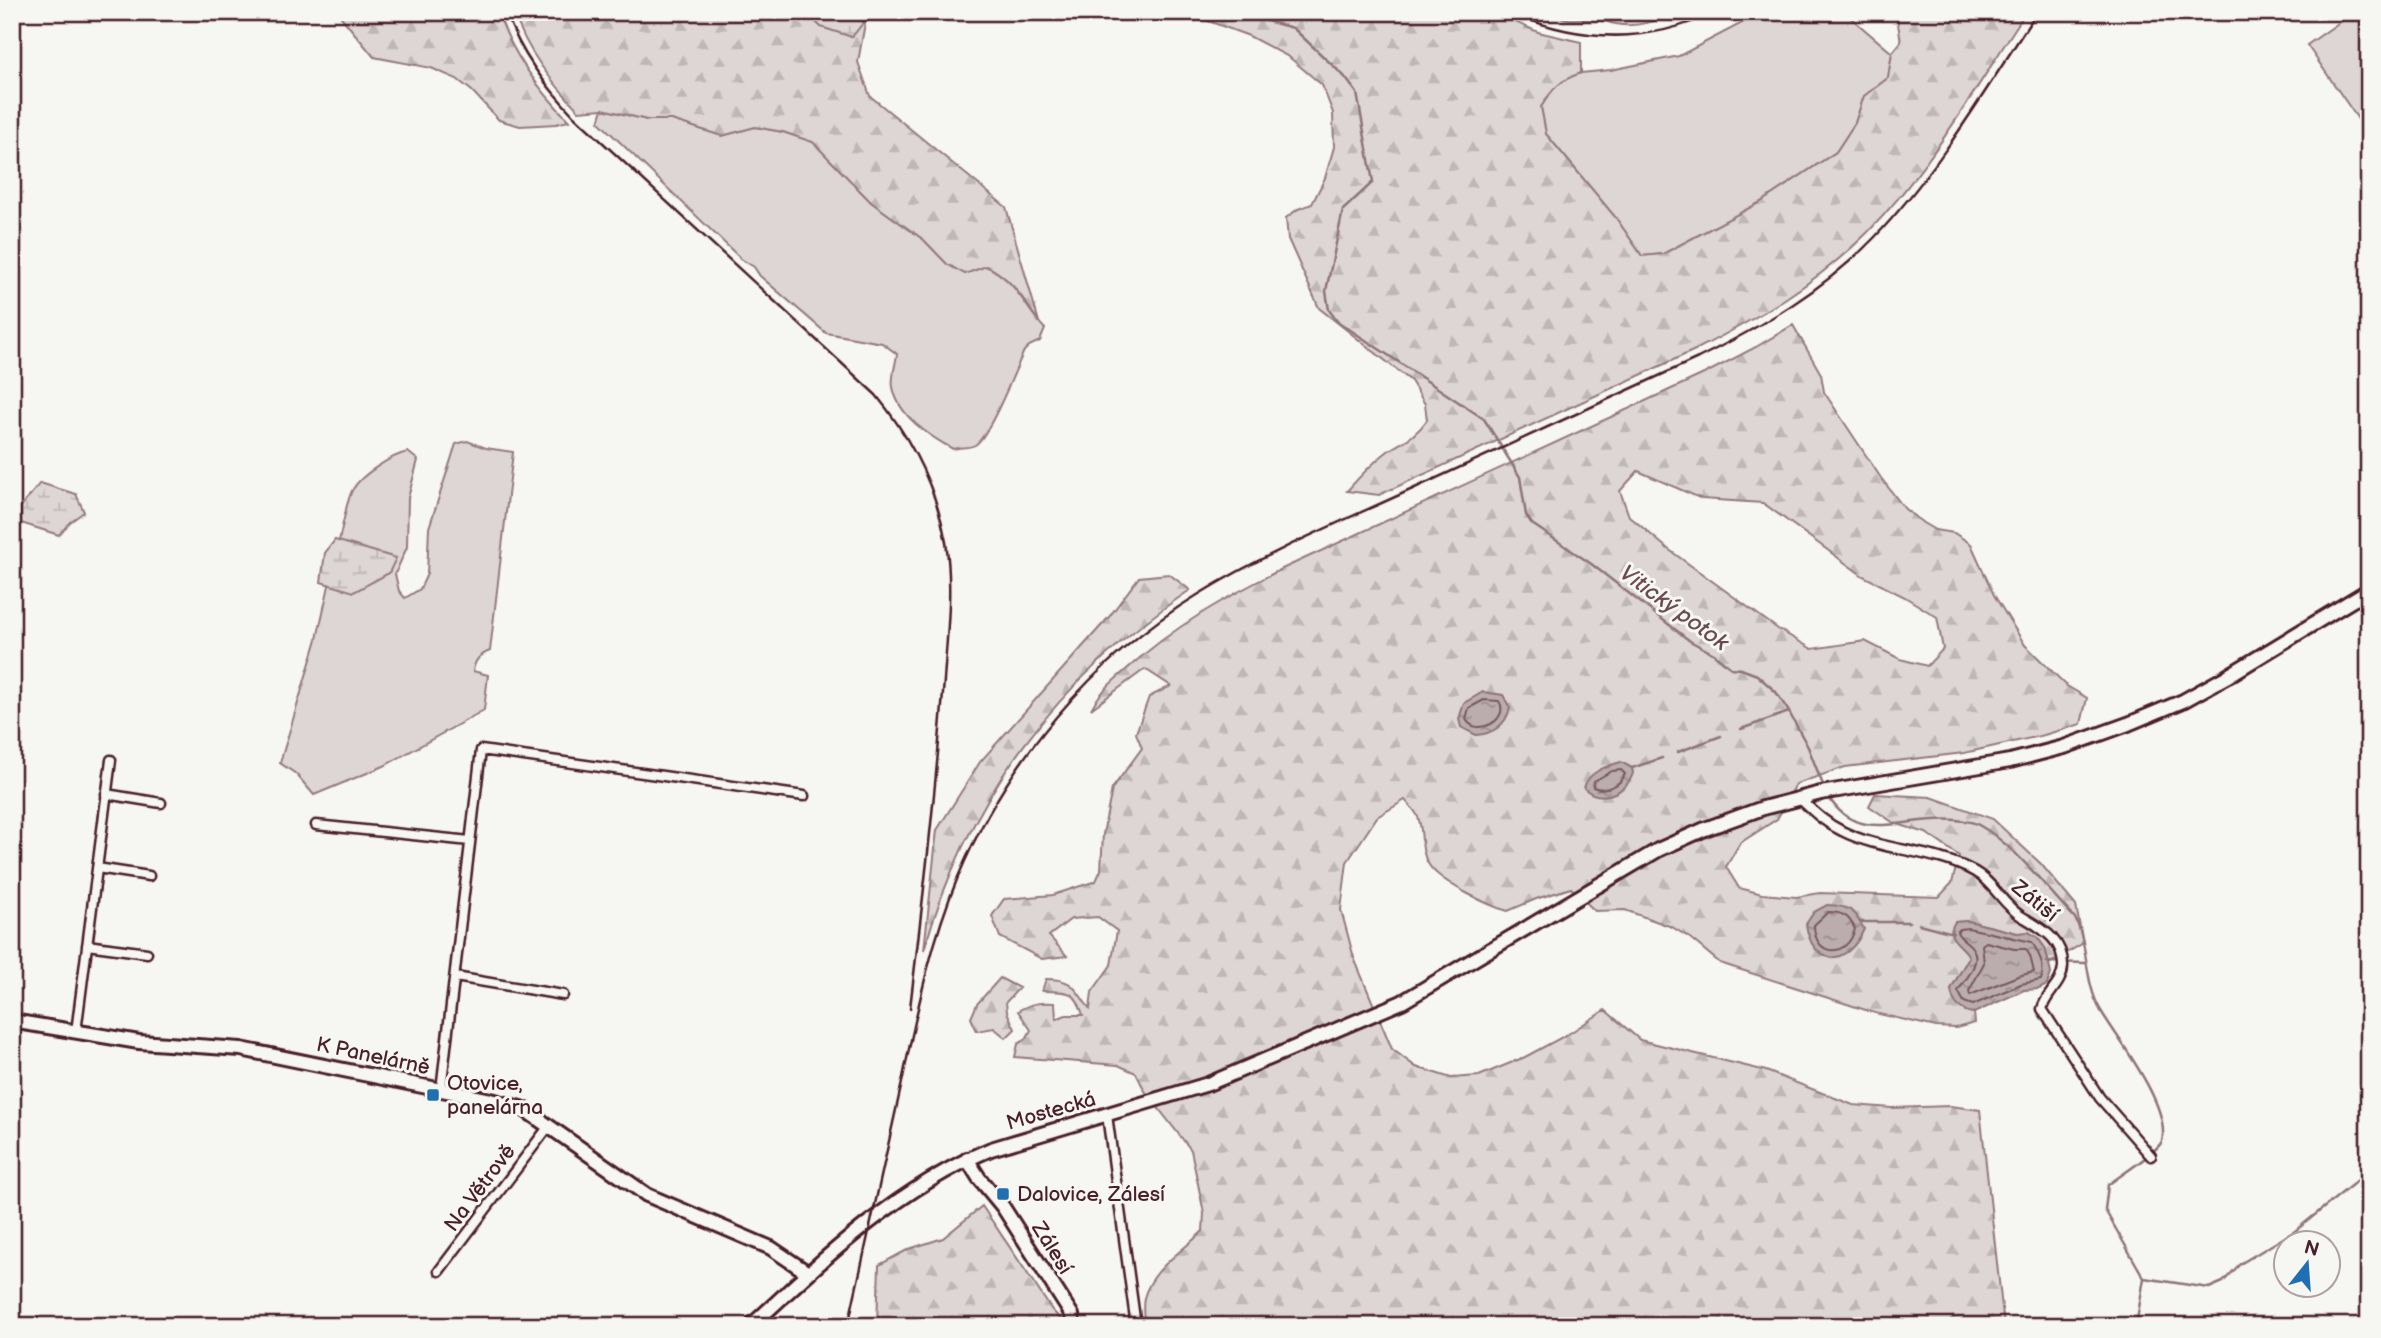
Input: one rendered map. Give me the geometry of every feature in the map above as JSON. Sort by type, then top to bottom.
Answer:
[{"type":"street","name":"Mostecká","points":[[751,1326],[871,1219],[967,1159],[991,1149],[1208,1084],[1402,1002],[1658,850],[1751,812],[1821,793],[2010,761],[2064,747],[2128,724],[2183,701],[2369,590]]},
{"type":"street","points":[[440,1090],[481,750],[804,796]]},
{"type":"street","points":[[76,1032],[111,760]]},
{"type":"street","points":[[106,794],[161,803]]},
{"type":"street","name":"Zátiší","points":[[1799,798],[1821,818],[1843,832],[1929,854],[1977,873],[2020,915],[2048,932],[2055,940],[2063,965],[2062,976],[2045,999],[2042,1009],[2100,1098],[2149,1154]]},
{"type":"street","points":[[316,825],[470,841]]},
{"type":"street","points":[[97,868],[149,876]]},
{"type":"street","points":[[87,945],[147,954]]},
{"type":"street","points":[[455,977],[563,995]]},
{"type":"street","name":"K Panelárně","points":[[12,1021],[139,1042],[241,1049],[524,1109],[647,1195],[771,1248],[808,1273]]},
{"type":"street","points":[[1107,1115],[1129,1292],[1136,1326]]},
{"type":"street","name":"Na Větrově","points":[[439,1271],[549,1126]]},
{"type":"street","name":"Zálesí","points":[[967,1159],[1003,1207],[1072,1315],[1073,1326]]},
{"type":"green space","points":[[337,12],[498,12],[511,43],[528,71],[569,121],[520,126],[499,120],[457,79],[431,68],[374,57]]},
{"type":"green space","points":[[514,12],[867,12],[858,62],[870,96],[1006,207],[1039,322],[1003,276],[986,266],[965,274],[947,264],[924,240],[871,202],[813,142],[783,132],[755,127],[722,136],[672,120],[647,120],[603,109],[579,111],[541,65],[525,40]]},
{"type":"green space","points":[[806,12],[867,12],[863,23],[852,37],[821,27]]},
{"type":"green space","points":[[1184,12],[1492,12],[1538,32],[1581,42],[1581,73],[1557,86],[1541,107],[1546,134],[1616,218],[1642,256],[1663,254],[1761,202],[1836,152],[1855,123],[1864,96],[1888,78],[1892,53],[1901,42],[1896,12],[2026,12],[1951,127],[1911,182],[1867,233],[1807,284],[1764,312],[1695,350],[1379,495],[1347,491],[1377,460],[1423,426],[1427,420],[1425,404],[1411,381],[1319,308],[1288,239],[1286,218],[1298,209],[1312,204],[1325,178],[1334,147],[1333,113],[1322,85],[1289,57],[1249,36]]},
{"type":"green space","points":[[1551,12],[1676,12],[1655,21],[1623,25],[1597,19],[1567,19]]},
{"type":"green space","points":[[1763,12],[1844,12],[1892,53],[1888,78],[1864,96],[1855,123],[1836,152],[1761,202],[1663,254],[1642,256],[1616,218],[1546,134],[1541,107],[1553,88],[1566,78],[1679,56]]},
{"type":"green space","points":[[2354,12],[2369,12],[2369,135],[2307,45]]},
{"type":"green space","points":[[603,109],[647,120],[672,120],[722,136],[755,127],[783,132],[813,142],[871,202],[924,240],[947,264],[965,274],[986,266],[997,272],[1012,286],[1045,329],[1040,341],[1024,351],[995,416],[981,439],[973,446],[953,449],[916,424],[901,407],[893,387],[897,354],[882,343],[826,333],[760,276],[754,267],[741,259],[599,122]]},
{"type":"green space","points":[[1793,325],[1821,374],[1824,392],[1905,509],[1935,530],[1954,533],[1971,544],[1994,595],[2025,645],[2067,686],[2087,698],[2081,724],[2044,735],[1964,753],[1845,767],[1796,784],[1777,819],[1740,843],[1726,867],[1739,888],[1762,894],[1796,897],[1820,893],[1939,897],[1952,883],[1959,856],[1926,833],[1894,823],[1869,806],[1875,794],[1931,797],[1993,819],[2041,864],[2076,906],[2083,943],[2049,964],[2045,948],[2037,937],[1968,921],[1955,922],[1951,930],[1953,935],[1969,957],[1951,989],[1961,1008],[1974,1013],[1975,1023],[1956,1028],[1936,1027],[1875,1013],[1720,963],[1672,927],[1625,910],[1595,911],[1571,888],[1508,911],[1489,904],[1443,879],[1429,865],[1424,853],[1418,817],[1405,800],[1377,817],[1347,862],[1341,910],[1354,958],[1392,1049],[1416,1067],[1451,1078],[1479,1076],[1525,1057],[1570,1033],[1605,1010],[1640,1040],[1766,1071],[1853,1105],[1892,1108],[1950,1106],[1980,1110],[2004,1326],[1144,1326],[1144,1298],[1148,1287],[1161,1269],[1203,1231],[1204,1213],[1191,1150],[1145,1091],[1136,1073],[1118,1065],[1015,1057],[1018,1044],[1026,1039],[1031,1030],[1018,1011],[1036,1004],[1055,1003],[1056,1019],[1066,1015],[1083,1015],[1077,1000],[1069,993],[1042,991],[1046,979],[1056,979],[1073,986],[1090,1009],[1092,992],[1111,965],[1117,931],[1098,917],[1071,919],[1049,936],[1067,956],[1042,959],[1000,937],[992,916],[1004,899],[1053,895],[1096,881],[1101,870],[1103,834],[1112,789],[1142,748],[1136,733],[1149,697],[1171,686],[1145,669],[1091,709],[1112,682],[1145,654],[1201,614],[1241,591],[1282,569],[1706,373]],"holes":[[[1638,471],[1702,499],[1763,503],[1863,576],[1937,617],[1943,649],[1927,666],[1900,659],[1865,641],[1812,649],[1778,629],[1668,549],[1629,516],[1620,491]]]},
{"type":"green space","points":[[467,441],[486,448],[513,452],[490,651],[478,658],[473,671],[488,675],[484,710],[384,766],[314,795],[296,774],[280,763],[317,639],[351,492],[370,472],[394,457],[408,452],[418,460],[408,498],[407,547],[395,574],[399,591],[405,598],[420,589],[427,574],[429,528],[456,444]]},
{"type":"green space","points":[[40,483],[76,494],[84,512],[70,522],[59,535],[21,523],[20,508]]},
{"type":"green space","points":[[335,540],[396,558],[389,573],[354,592],[321,582],[325,553]]},
{"type":"green space","points":[[1169,574],[1190,590],[1142,625],[1099,662],[1059,702],[992,792],[965,841],[924,950],[937,830],[980,762],[1109,617],[1139,577]]},
{"type":"green space","points":[[1000,978],[1019,988],[1006,1002],[1007,1012],[1015,1029],[1006,1038],[994,1028],[977,1031],[971,1018],[977,1004]]},
{"type":"green space","points":[[982,1206],[1052,1310],[1067,1326],[877,1326],[879,1265],[909,1249],[943,1238]]},
{"type":"water","points":[[1483,692],[1503,695],[1510,708],[1498,728],[1476,735],[1461,727],[1459,719],[1464,703]]},
{"type":"water","points":[[1621,762],[1632,768],[1633,773],[1619,791],[1605,796],[1590,793],[1584,788],[1594,774]]},
{"type":"water","points":[[1827,905],[1850,910],[1864,929],[1849,951],[1840,956],[1823,955],[1815,948],[1806,924],[1814,912]]},
{"type":"water","points":[[1968,921],[2017,933],[2028,932],[2037,937],[2045,948],[2049,964],[2051,974],[2047,985],[2039,989],[2024,990],[1974,1013],[1961,1009],[1953,999],[1951,989],[1969,957],[1951,933],[1955,922]]},
{"type":"waterway","name":"Vitický potok","points":[[1246,12],[1252,17],[1293,28],[1344,76],[1357,93],[1373,182],[1343,210],[1326,291],[1329,310],[1337,321],[1484,419],[1520,477],[1526,515],[1532,524],[1590,563],[1690,641],[1714,654],[1731,668],[1757,675],[1776,692],[1808,747],[1825,790]]},
{"type":"waterway","points":[[1741,729],[1789,712]]},
{"type":"waterway","points":[[1678,752],[1721,736]]},
{"type":"waterway","points":[[1632,768],[1662,758]]},
{"type":"waterway","name":"Vitický potok","points":[[1828,796],[1840,811],[1854,820],[1869,824],[1886,825],[1938,819],[1977,824],[2017,855],[2075,918],[2096,1000],[2142,1074],[2159,1110],[2163,1127],[2159,1146],[2108,1185],[2105,1210],[2144,1278],[2136,1326]]},
{"type":"waterway","points":[[1860,922],[1909,922]]},
{"type":"waterway","points":[[1919,924],[1953,933]]},
{"type":"waterway","points":[[2047,962],[2086,963]]},
{"type":"waterway","points":[[2144,1278],[2209,1288],[2223,1282],[2240,1264],[2295,1231],[2369,1171]]},
{"type":"railway","points":[[506,12],[518,41],[534,68],[574,116],[876,395],[911,446],[929,483],[946,542],[949,611],[933,803],[910,1008]]},
{"type":"railway","points":[[1509,12],[1561,29],[1612,36],[1664,30],[1715,12]]},
{"type":"railway","points":[[848,1326],[918,1007],[948,902],[978,834],[1001,793],[1056,717],[1123,649],[1160,620],[1224,579],[1301,540],[1698,358],[1791,306],[1855,257],[1897,212],[1960,129],[2037,12]]},
{"type":"place","name":"Otovice, panelárna","points":[[433,1095]]},
{"type":"place","name":"Dalovice, Zálesí","points":[[1003,1194]]}]
